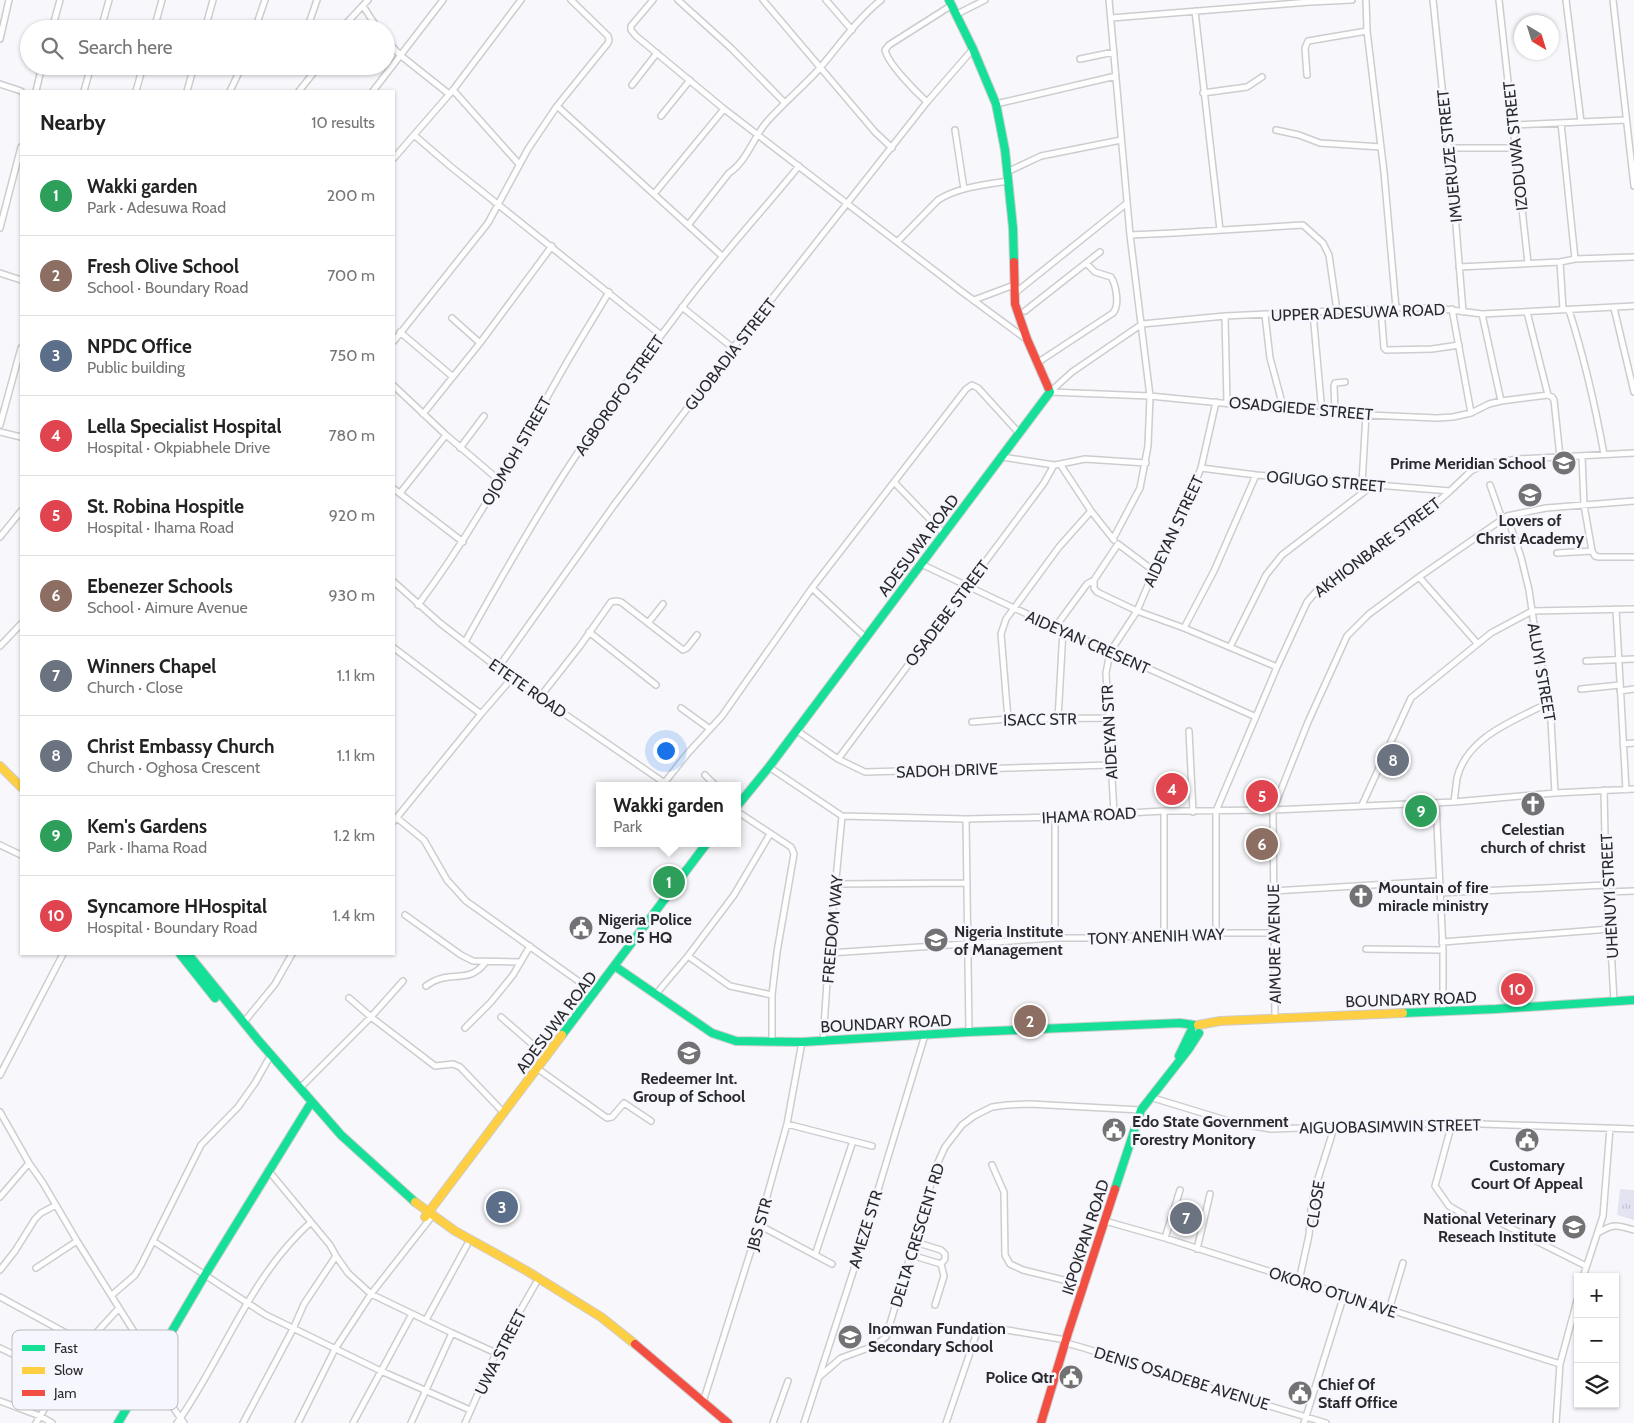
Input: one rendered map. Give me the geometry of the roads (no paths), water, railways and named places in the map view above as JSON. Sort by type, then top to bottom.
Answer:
[{"type":"main road","points":[[950,3],[973,49],[996,104],[1001,126],[1013,228],[1014,289],[1017,313],[1050,392]]},
{"type":"main road","name":"ADESUWA ROAD","points":[[741,801],[769,767],[1050,392]]},
{"type":"main road","points":[[0,759],[20,779]]},
{"type":"main road","points":[[0,766],[20,786]]},
{"type":"main road","name":"ADESUWA ROAD","points":[[429,1216],[704,847]]},
{"type":"main road","points":[[181,955],[192,963],[300,1088],[369,1162],[429,1216],[534,1275],[601,1317],[728,1423]]},
{"type":"main road","points":[[188,955],[192,963],[268,1060],[309,1106],[371,1170],[468,1245],[536,1283],[621,1339],[716,1423]]},
{"type":"main road","name":"BOUNDARY ROAD","points":[[616,967],[712,1033],[736,1041],[802,1042],[969,1032],[1180,1023],[1195,1029],[1220,1021],[1634,1000]]},
{"type":"main road","name":"IKPOKPAN ROAD","points":[[1041,1423],[1141,1110],[1188,1050],[1195,1029]]},
{"type":"main road","points":[[172,1330],[268,1170],[309,1106]]},
{"type":"main road","points":[[118,1423],[126,1410]]},
{"type":"street","points":[[0,39],[9,0]]},
{"type":"street","points":[[54,20],[60,0]]},
{"type":"street","points":[[103,20],[109,0]]},
{"type":"street","points":[[156,20],[162,0]]},
{"type":"street","points":[[207,20],[213,0]]},
{"type":"street","points":[[258,20],[265,0]]},
{"type":"street","points":[[310,20],[317,0]]},
{"type":"street","points":[[347,20],[368,0]]},
{"type":"street","points":[[395,62],[443,0]]},
{"type":"street","points":[[395,157],[451,92],[521,0]]},
{"type":"street","points":[[395,340],[488,224],[519,164],[557,106],[608,43],[609,40],[571,0]]},
{"type":"street","points":[[653,0],[631,26],[631,30],[636,36],[758,136],[1027,339]]},
{"type":"street","points":[[678,0],[784,102]]},
{"type":"street","points":[[762,0],[875,132],[892,148]]},
{"type":"street","points":[[826,0],[852,30]]},
{"type":"street","points":[[689,224],[728,173],[737,167],[763,127],[784,102],[820,68],[852,30],[881,0]]},
{"type":"street","points":[[957,14],[986,0]]},
{"type":"street","points":[[1109,0],[1130,235],[1150,396],[1148,446],[1140,488],[1113,539]]},
{"type":"street","points":[[1111,18],[1310,1],[1352,0]]},
{"type":"street","points":[[1366,0],[1367,31],[1381,147],[1396,308]]},
{"type":"street","name":"IMUERUZE STREET","points":[[1433,0],[1463,312]]},
{"type":"street","name":"IZODUWA STREET","points":[[1499,0],[1528,263]]},
{"type":"street","points":[[1566,0],[1581,122]]},
{"type":"street","points":[[1613,0],[1634,186]]},
{"type":"street","points":[[927,102],[912,88],[888,58],[885,50],[889,45],[950,3]]},
{"type":"street","points":[[363,6],[372,20]]},
{"type":"street","points":[[1195,11],[1220,230]]},
{"type":"street","points":[[1307,74],[1305,48],[1308,41],[1367,31]]},
{"type":"street","name":"GUOBADIA STREET","points":[[498,668],[614,506],[733,348],[927,102],[973,49]]},
{"type":"street","points":[[395,50],[451,92],[519,164]]},
{"type":"street","points":[[1080,59],[1114,52]]},
{"type":"street","points":[[632,85],[657,53]]},
{"type":"street","points":[[36,90],[40,75]]},
{"type":"street","points":[[84,90],[88,75]]},
{"type":"street","points":[[136,90],[140,75]]},
{"type":"street","points":[[187,90],[191,75]]},
{"type":"street","points":[[231,90],[239,75]]},
{"type":"street","points":[[300,90],[312,75]]},
{"type":"street","points":[[374,90],[385,75]]},
{"type":"street","points":[[996,104],[1116,76]]},
{"type":"street","points":[[1203,93],[1247,87],[1262,76]]},
{"type":"street","points":[[661,116],[690,80]]},
{"type":"street","points":[[0,84],[20,91]]},
{"type":"street","points":[[557,106],[722,256]]},
{"type":"street","points":[[654,194],[724,109]]},
{"type":"street","points":[[1513,125],[1626,120]]},
{"type":"street","points":[[1561,123],[1574,259]]},
{"type":"street","points":[[955,130],[964,189]]},
{"type":"street","points":[[1276,130],[1299,135],[1320,143],[1381,147]]},
{"type":"street","points":[[414,135],[661,335]]},
{"type":"street","points":[[1007,172],[1041,156],[1121,140]]},
{"type":"street","points":[[1448,148],[1516,148]]},
{"type":"street","points":[[0,228],[20,151]]},
{"type":"street","name":"AGBOROFO STREET","points":[[465,642],[556,487],[605,413],[661,335],[722,256],[799,166]]},
{"type":"street","points":[[898,242],[938,200],[964,189],[1008,181]]},
{"type":"street","points":[[974,300],[1014,289],[1127,203]]},
{"type":"street","points":[[1130,235],[1302,225],[1323,243],[1329,255],[1336,311]]},
{"type":"street","points":[[423,414],[480,343],[552,246]]},
{"type":"street","points":[[1025,311],[1100,252]]},
{"type":"street","points":[[1460,267],[1634,257]]},
{"type":"street","points":[[1560,262],[1566,310],[1584,356],[1604,454]]},
{"type":"street","points":[[1037,363],[1113,313],[1116,309],[1116,296],[1111,277],[1095,272],[1086,263]]},
{"type":"street","points":[[0,273],[20,280]]},
{"type":"street","name":"OJOMOH STREET","points":[[418,605],[463,542],[500,482],[559,376],[609,292]]},
{"type":"street","name":"UPPER ADESUWA ROAD","points":[[1142,324],[1226,316],[1312,314],[1396,308],[1452,309],[1482,314],[1634,306]]},
{"type":"street","points":[[682,307],[733,348]]},
{"type":"street","points":[[1614,308],[1634,392]]},
{"type":"street","points":[[1380,309],[1384,348],[1386,350],[1432,349],[1459,345]]},
{"type":"street","points":[[1452,309],[1471,413]]},
{"type":"street","points":[[1528,312],[1548,395],[1554,400],[1560,457]]},
{"type":"street","points":[[1312,314],[1322,412]]},
{"type":"street","points":[[1482,314],[1501,401]]},
{"type":"street","points":[[1265,315],[1270,358],[1284,410]]},
{"type":"street","points":[[1226,316],[1227,403]]},
{"type":"street","points":[[452,318],[480,343]]},
{"type":"street","name":"ADESUWA ROAD","points":[[1050,392],[1072,372],[1142,324]]},
{"type":"street","points":[[400,332],[453,377]]},
{"type":"street","points":[[0,426],[20,352]]},
{"type":"street","points":[[1627,369],[1634,368]]},
{"type":"street","points":[[1336,413],[1334,386],[1335,383],[1346,382]]},
{"type":"street","points":[[669,782],[733,701],[812,588],[969,386],[972,385],[978,388],[1019,433]]},
{"type":"street","points":[[395,387],[460,448],[500,482]]},
{"type":"street","name":"OSADGIEDE STREET","points":[[1050,392],[1150,396],[1284,410],[1437,418],[1471,413],[1489,404],[1501,401],[1548,395]]},
{"type":"street","name":"AIDEYAN STREET","points":[[1110,652],[1137,611],[1154,570],[1180,518],[1201,468],[1216,402]]},
{"type":"street","points":[[1362,484],[1366,414]]},
{"type":"street","points":[[460,448],[484,416]]},
{"type":"street","points":[[0,432],[20,437]]},
{"type":"street","points":[[400,494],[446,435]]},
{"type":"street","name":"AKHIONBARE STREET","points":[[1216,811],[1277,667],[1307,602],[1320,586],[1406,529],[1450,492],[1471,471],[1485,464],[1504,460],[1634,452]]},
{"type":"street","points":[[1582,456],[1584,505],[1594,556],[1634,556]]},
{"type":"street","points":[[1002,457],[1057,465],[1086,459],[1146,463]]},
{"type":"street","points":[[1057,465],[1113,539],[1154,570]]},
{"type":"street","name":"OSADEBE STREET","points":[[838,759],[1057,465]]},
{"type":"street","name":"OGIUGO STREET","points":[[1201,468],[1256,475],[1450,492]]},
{"type":"street","points":[[1184,628],[1214,571],[1256,475]]},
{"type":"street","points":[[894,482],[944,534]]},
{"type":"street","points":[[1230,648],[1266,575],[1282,555],[1373,485]]},
{"type":"street","name":"ALUYI STREET","points":[[1490,485],[1521,557],[1529,590],[1537,645],[1550,702],[1555,793]]},
{"type":"street","points":[[395,489],[463,542]]},
{"type":"street","points":[[1274,810],[1308,722],[1347,636],[1369,614],[1504,517],[1546,508],[1634,501]]},
{"type":"street","points":[[1008,719],[1001,634],[1006,619],[1058,547],[1092,511]]},
{"type":"street","points":[[0,537],[20,512]]},
{"type":"street","points":[[1056,626],[1087,584],[1094,580],[1118,544]]},
{"type":"street","points":[[1557,553],[1592,551]]},
{"type":"street","name":"AIDEYAN CRESENT","points":[[921,564],[1110,652],[1256,717]]},
{"type":"street","points":[[1419,577],[1477,643]]},
{"type":"street","points":[[1094,580],[1094,588],[1097,592],[1137,611],[1184,628],[1277,667]]},
{"type":"street","name":"ETETE ROAD","points":[[395,583],[418,605],[498,668],[664,782]]},
{"type":"street","points":[[812,588],[866,637]]},
{"type":"street","points":[[540,697],[611,602],[621,602],[683,650],[687,648],[697,634]]},
{"type":"street","points":[[648,623],[663,604]]},
{"type":"street","points":[[1616,609],[1626,790]]},
{"type":"street","points":[[1362,805],[1411,698],[1491,632],[1532,611],[1634,609]]},
{"type":"street","points":[[0,646],[20,625]]},
{"type":"street","points":[[1058,719],[1062,630]]},
{"type":"street","points":[[589,632],[656,685]]},
{"type":"street","points":[[395,649],[481,714]]},
{"type":"street","name":"AIDEYAN STR","points":[[1110,652],[1106,673],[1107,718],[1114,813]]},
{"type":"street","points":[[1586,661],[1634,659]]},
{"type":"street","points":[[512,678],[395,820],[424,840],[447,880],[466,901],[595,993]]},
{"type":"street","points":[[1581,689],[1620,688],[1634,690]]},
{"type":"street","points":[[1454,802],[1461,768],[1467,756],[1478,743],[1496,731],[1550,702]]},
{"type":"street","points":[[681,708],[710,728]]},
{"type":"street","name":"ISACC STR","points":[[972,722],[1008,719],[1107,718]]},
{"type":"street","name":"SADOH DRIVE","points":[[796,730],[838,759],[865,772],[1111,765]]},
{"type":"street","points":[[1190,731],[1194,812]]},
{"type":"street","points":[[1623,744],[1634,744]]},
{"type":"street","points":[[769,767],[842,816]]},
{"type":"street","points":[[705,775],[712,782]]},
{"type":"street","name":"IHAMA ROAD","points":[[842,816],[966,819],[1055,817],[1114,813],[1274,810],[1454,802],[1555,793],[1634,789]]},
{"type":"street","name":"UHENUYI STREET","points":[[1604,790],[1606,892],[1614,1002]]},
{"type":"street","points":[[1436,803],[1438,881],[1443,950],[1443,1011]]},
{"type":"street","name":"AIMURE AVENUE","points":[[1274,810],[1274,1018]]},
{"type":"street","points":[[1216,811],[1216,933]]},
{"type":"street","points":[[1164,812],[1164,936]]},
{"type":"street","points":[[741,814],[791,847],[794,854],[777,952],[772,995],[772,1042]]},
{"type":"street","name":"FREEDOM WAY","points":[[823,1041],[829,952],[842,816]]},
{"type":"street","points":[[1054,938],[1055,817]]},
{"type":"street","points":[[966,819],[969,1032]]},
{"type":"street","points":[[656,994],[688,956],[734,895],[770,834]]},
{"type":"street","points":[[0,845],[20,855]]},
{"type":"street","points":[[1273,891],[1438,881]]},
{"type":"street","points":[[836,884],[966,883]]},
{"type":"street","points":[[1439,893],[1606,885]]},
{"type":"street","points":[[1606,892],[1634,891]]},
{"type":"street","points":[[405,915],[461,955],[474,961],[520,962]]},
{"type":"street","points":[[1442,942],[1610,930]]},
{"type":"street","name":"TONY ANENIH WAY","points":[[829,952],[1054,938],[1274,932]]},
{"type":"street","points":[[465,1028],[491,1002],[513,975],[530,946]]},
{"type":"street","points":[[1366,950],[1443,950]]},
{"type":"street","points":[[0,1075],[62,955]]},
{"type":"street","points":[[244,1022],[275,984],[291,955]]},
{"type":"street","points":[[688,956],[730,986],[772,995]]},
{"type":"street","points":[[426,986],[446,976],[468,976],[480,970],[485,962]]},
{"type":"street","points":[[300,1088],[403,982]]},
{"type":"street","points":[[349,998],[435,1066],[453,1064],[460,1067],[504,1113]]},
{"type":"street","points":[[501,1017],[547,1057]]},
{"type":"street","name":"AMEZE STR","points":[[804,1423],[854,1269],[925,1035]]},
{"type":"street","name":"JBS STR","points":[[703,1403],[759,1225],[787,1124],[802,1042]]},
{"type":"street","points":[[112,1295],[135,1275],[201,1145],[238,1107],[268,1060]]},
{"type":"street","points":[[538,1070],[607,1118],[612,1117],[624,1104],[651,1121]]},
{"type":"street","name":"AIGUOBASIMWIN STREET","points":[[1150,1097],[1254,1127],[1334,1128],[1452,1123],[1634,1130]]},
{"type":"street","name":"DELTA CRESCENT RD","points":[[819,1377],[841,1358],[878,1344],[886,1337],[934,1171],[945,1147],[962,1125],[974,1116],[992,1107],[1007,1105],[1030,1104],[1141,1110]]},
{"type":"street","points":[[0,1112],[29,1163],[133,1330]]},
{"type":"street","points":[[1452,1123],[1435,1186],[1449,1206],[1463,1214]]},
{"type":"street","points":[[787,1124],[872,1146]]},
{"type":"street","name":"CLOSE","points":[[1299,1281],[1310,1235],[1311,1208],[1316,1185],[1334,1128]]},
{"type":"street","points":[[1584,1273],[1603,1216],[1610,1128]]},
{"type":"street","points":[[815,1255],[853,1141]]},
{"type":"street","points":[[1,1196],[29,1163]]},
{"type":"street","points":[[992,1165],[1004,1192],[1005,1254],[1010,1264],[1022,1270],[1084,1285]]},
{"type":"street","points":[[268,1170],[330,1246],[348,1273],[372,1294],[496,1353]]},
{"type":"street","points":[[1166,1238],[1180,1190]]},
{"type":"street","points":[[1197,1249],[1210,1194]]},
{"type":"street","points":[[0,1270],[40,1213],[56,1205]]},
{"type":"street","points":[[298,1423],[335,1349],[372,1294],[429,1216]]},
{"type":"street","points":[[1603,1216],[1610,1226]]},
{"type":"street","points":[[1495,1220],[1586,1266]]},
{"type":"street","name":"OKORO OTUN AVE","points":[[1105,1221],[1166,1238],[1560,1364]]},
{"type":"street","points":[[177,1423],[182,1420],[248,1304],[280,1254],[310,1222]]},
{"type":"street","points":[[759,1225],[832,1264]]},
{"type":"street","points":[[1598,1233],[1610,1226],[1618,1225],[1634,1230]]},
{"type":"street","points":[[36,1268],[77,1241]]},
{"type":"street","points":[[153,1241],[248,1304],[293,1329],[380,1371],[470,1410]]},
{"type":"street","points":[[915,1242],[944,1252],[945,1259],[940,1264]]},
{"type":"street","points":[[426,1320],[468,1245]]},
{"type":"street","points":[[911,1255],[940,1264]]},
{"type":"street","points":[[244,1423],[304,1304],[336,1256]]},
{"type":"street","points":[[1389,1310],[1403,1262]]},
{"type":"street","points":[[935,1305],[944,1276],[940,1264]]},
{"type":"street","name":"UWA STREET","points":[[465,1423],[496,1353],[536,1283]]},
{"type":"street","points":[[1304,1423],[1344,1295]]},
{"type":"street","points":[[0,1297],[60,1330]]},
{"type":"street","points":[[99,1330],[119,1308]]},
{"type":"street","points":[[1556,1423],[1560,1364],[1574,1312]]},
{"type":"street","points":[[354,1423],[412,1314]]},
{"type":"street","name":"DENIS OSADEBE AVENUE","points":[[946,1423],[977,1332],[989,1327],[1066,1341],[1326,1423]]},
{"type":"street","points":[[411,1423],[452,1333]]},
{"type":"street","points":[[0,1348],[12,1354]]},
{"type":"street","points":[[773,1423],[788,1381]]},
{"type":"street","points":[[0,1400],[12,1405]]},
{"type":"street","points":[[25,1410],[52,1423]]},
{"type":"street","points":[[36,1423],[44,1410]]},
{"type":"place","name":"Prime Meridian School","points":[[1564,463]]},
{"type":"place","name":"Lovers of Christ Academy","points":[[1530,495]]},
{"type":"place","name":"Christ Embassy Church","points":[[1393,760]]},
{"type":"place","name":"Lella Specialist Hospital","points":[[1172,789]]},
{"type":"place","name":"St. Robina Hospitle","points":[[1262,796]]},
{"type":"place","name":"Celestian church of christ","points":[[1533,804]]},
{"type":"place","name":"Kem's Gardens","points":[[1421,811]]},
{"type":"place","name":"Ebenezer Schools","points":[[1262,844]]},
{"type":"place","name":"Wakki garden","points":[[669,882]]},
{"type":"place","name":"Mountain of fire miracle ministry","points":[[1361,896]]},
{"type":"place","name":"Nigeria Police Zone 5 HQ","points":[[581,928]]},
{"type":"place","name":"Nigeria Institute of Management","points":[[936,940]]},
{"type":"place","name":"Syncamore HHospital","points":[[1517,989]]},
{"type":"place","name":"Fresh Olive School","points":[[1030,1021]]},
{"type":"place","name":"Redeemer Int. Group of School","points":[[689,1053]]},
{"type":"place","name":"Edo State Government Forestry Monitory","points":[[1114,1130]]},
{"type":"place","name":"Customary Court Of Appeal","points":[[1527,1140]]},
{"type":"place","name":"NPDC Office","points":[[502,1207]]},
{"type":"place","name":"Winners Chapel","points":[[1186,1218]]},
{"type":"place","name":"National Veterinary Reseach Institute","points":[[1574,1227]]},
{"type":"place","name":"Inomwan Fundation Secondary School","points":[[850,1337]]},
{"type":"place","name":"Police Qtr","points":[[1071,1377]]},
{"type":"place","name":"Chief Of Staff Office","points":[[1300,1393]]}]
